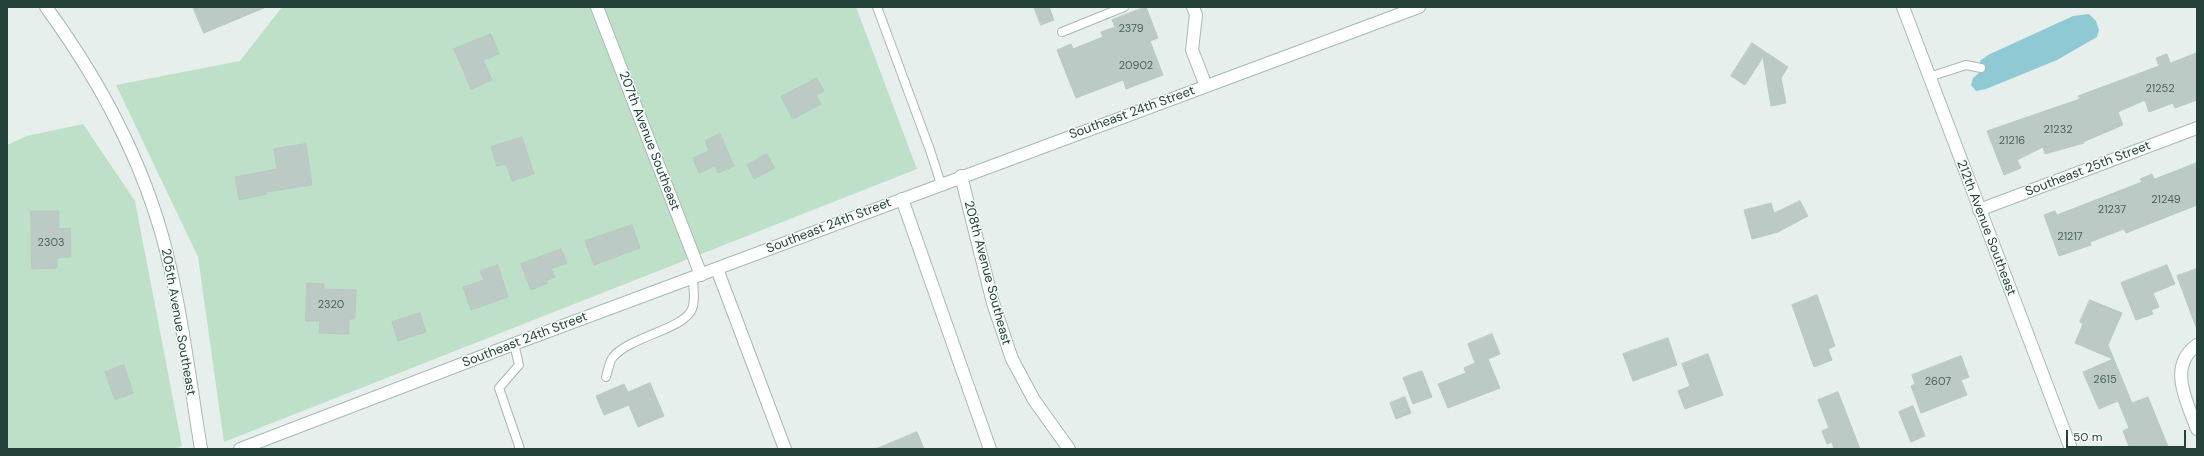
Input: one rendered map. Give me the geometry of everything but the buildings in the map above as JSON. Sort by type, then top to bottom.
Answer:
[{"type":"street","name":"205th Avenue Southeast","points":[[46,7],[77,50],[101,91],[128,143],[144,181],[170,267],[201,449]]},
{"type":"street","name":"207th Avenue Southeast","points":[[597,7],[697,276]]},
{"type":"street","points":[[1193,7],[1196,15],[1192,50],[1206,86]]},
{"type":"street","name":"Southeast 24th Street","points":[[240,449],[961,176],[1419,7]]},
{"type":"street","name":"212th Avenue Southeast","points":[[1903,7],[2071,449]]},
{"type":"street","name":"Southeast 25th Street","points":[[1979,210],[2197,128]]},
{"type":"street","name":"208th Avenue Southeast","points":[[961,176],[993,303],[1012,359],[1034,400],[1070,449]]},
{"type":"street","points":[[902,199],[990,449]]},
{"type":"street","points":[[717,269],[785,449]]},
{"type":"street","points":[[2197,345],[2185,356],[2181,377],[2183,392],[2197,429]]},
{"type":"lane","points":[[877,7],[930,150],[941,184]]},
{"type":"lane","points":[[1062,32],[1124,7]]},
{"type":"lane","points":[[1929,77],[1966,65],[1980,68]]},
{"type":"lane","points":[[606,377],[612,358],[624,348],[632,342],[671,326],[687,315],[692,309],[697,276]]},
{"type":"lane","points":[[514,344],[519,365],[499,388],[520,449]]},
{"type":"green space","points":[[282,7],[856,7],[917,169],[224,442],[198,257],[116,85],[240,61]]},
{"type":"green space","points":[[83,124],[135,201],[182,446],[173,449],[7,449],[7,145],[27,136]]},
{"type":"water","points":[[2089,14],[2096,21],[2099,30],[2097,37],[2057,60],[1986,89],[1976,91],[1971,85],[1973,78],[1980,72],[1980,61],[1988,55],[2073,16]]}]
